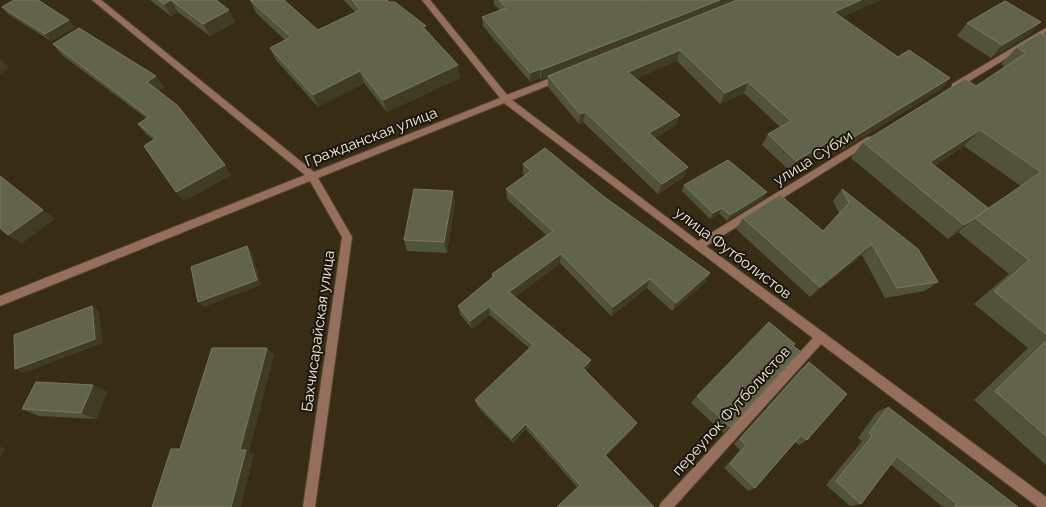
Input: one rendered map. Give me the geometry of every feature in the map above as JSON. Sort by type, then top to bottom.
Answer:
[{"type":"street","name":"Бахчисарайская улица","points":[[96,0],[312,176],[346,237],[309,507]]},
{"type":"street","name":"улица Футболистов","points":[[426,0],[506,100],[698,246],[1046,505]]},
{"type":"street","points":[[948,91],[1027,47],[1046,31]]},
{"type":"street","name":"Гражданская улица","points":[[0,301],[570,74]]},
{"type":"street","name":"улица Субхи","points":[[698,246],[881,132]]},
{"type":"street","name":"переулок Футболистов","points":[[664,507],[821,337]]},
{"type":"building","points":[[14,0],[38,0],[69,20],[45,34],[2,7]]},
{"type":"building","points":[[158,0],[171,0],[164,4]]},
{"type":"building","points":[[171,0],[216,0],[229,10],[203,24]]},
{"type":"building","points":[[250,0],[284,0],[318,30],[360,10],[352,0],[387,0],[395,2],[426,26],[423,27],[458,65],[383,100],[360,71],[313,95],[270,48],[291,37]]},
{"type":"building","points":[[499,0],[720,0],[530,73],[482,17],[506,8]]},
{"type":"building","points":[[737,0],[861,0],[834,12],[898,57],[909,50],[950,78],[849,140],[842,134],[796,161],[768,134],[791,121],[748,82],[725,93],[680,50],[628,72],[680,115],[649,133],[688,167],[662,184],[585,112],[580,114],[548,76]]},
{"type":"building","points":[[1005,1],[1041,22],[1002,45],[967,23]]},
{"type":"building","points":[[79,28],[156,76],[147,82],[177,105],[225,165],[176,192],[144,146],[156,138],[138,124],[149,117],[53,44]]},
{"type":"building","points":[[1040,33],[1046,36],[1046,334],[994,291],[1029,260],[975,218],[964,225],[863,142],[965,79],[976,86],[1026,53],[1017,47]],"holes":[[[980,130],[1041,172],[976,217],[988,208],[930,162]]]},
{"type":"building","points":[[545,148],[603,196],[710,273],[676,303],[650,279],[613,307],[561,254],[509,292],[591,360],[583,368],[637,423],[605,455],[654,507],[557,507],[580,485],[526,424],[512,438],[475,400],[533,345],[489,307],[470,321],[458,306],[494,276],[492,274],[553,231],[506,189],[531,171],[523,164]]},
{"type":"building","points":[[728,160],[767,192],[730,215],[722,208],[713,213],[684,185]]},
{"type":"building","points":[[0,176],[43,210],[8,235],[0,228]]},
{"type":"building","points":[[414,189],[453,191],[444,242],[404,240]]},
{"type":"building","points":[[842,189],[918,249],[938,282],[897,288],[872,244],[820,287],[743,218],[780,195],[823,231],[849,203]]},
{"type":"building","points":[[247,246],[257,280],[198,302],[191,267]]},
{"type":"building","points":[[92,306],[95,339],[15,369],[14,335]]},
{"type":"building","points":[[769,322],[795,344],[793,346],[800,351],[730,427],[697,396]]},
{"type":"building","points":[[1046,341],[1046,436],[995,391]]},
{"type":"building","points":[[212,348],[267,348],[240,450],[246,450],[231,507],[152,507],[171,449],[180,449]]},
{"type":"building","points":[[809,362],[847,394],[807,440],[801,435],[755,488],[730,464],[746,445],[740,439]]},
{"type":"building","points":[[36,382],[93,385],[81,413],[22,409]]},
{"type":"building","points":[[888,407],[1018,507],[954,507],[957,504],[897,456],[861,504],[836,481],[872,436],[869,433]]}]
